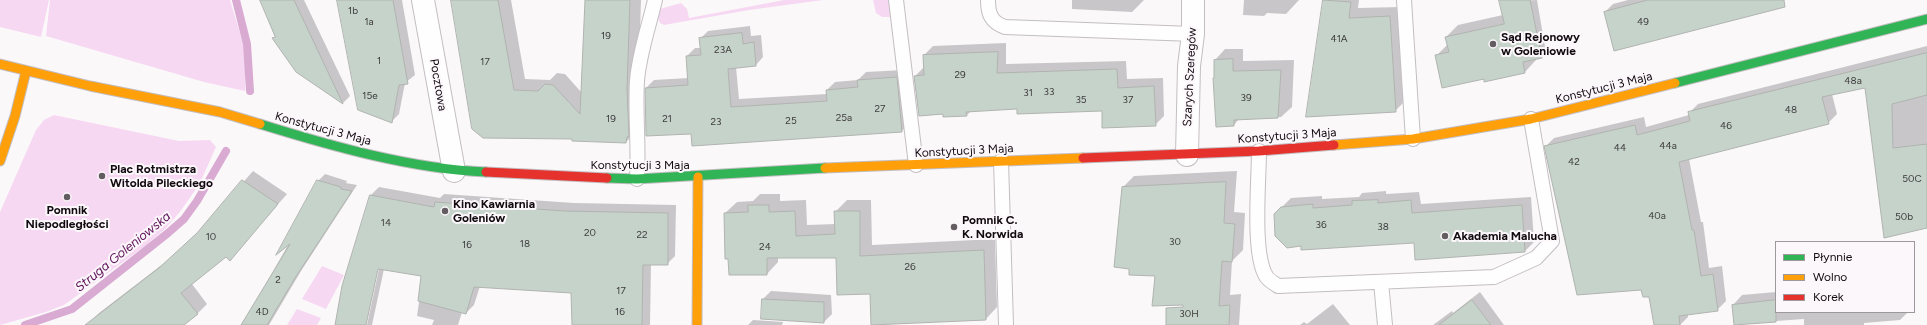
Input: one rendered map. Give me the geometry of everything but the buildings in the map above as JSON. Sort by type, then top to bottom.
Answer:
[{"type":"street","name":"Pocztowa","points":[[423,0],[454,171]]},
{"type":"street","name":"Szarych Szeregów","points":[[1187,154],[1189,66],[1193,34],[1193,0]]},
{"type":"street","name":"Konstytucji 3 Maja","points":[[0,64],[26,71],[220,112],[301,137],[391,159],[454,171],[637,179],[815,168],[1259,151],[1414,138],[1531,119],[1927,19]]},
{"type":"street","points":[[0,161],[14,122],[26,71]]},
{"type":"street","points":[[697,325],[698,176]]},
{"type":"lane","points":[[637,179],[637,81],[655,0]]},
{"type":"lane","points":[[896,0],[916,165]]},
{"type":"lane","points":[[988,0],[990,18],[996,24],[1005,27],[1193,34]]},
{"type":"lane","points":[[1404,0],[1414,138]]},
{"type":"lane","points":[[1259,151],[1258,241],[1261,264],[1266,277],[1278,286],[1494,277],[1536,258],[1552,241],[1531,119]]},
{"type":"lane","points":[[1001,161],[1006,325]]},
{"type":"lane","points":[[1380,282],[1385,325]]},
{"type":"shaded area","points":[[0,0],[49,0],[41,37],[0,27]]},
{"type":"shaded area","points":[[50,0],[230,0],[245,50],[245,91],[204,82],[46,36]]},
{"type":"shaded area","points":[[784,0],[823,0],[749,10],[664,25],[660,23],[657,16],[660,9],[681,3],[687,9],[689,18]]},
{"type":"shaded area","points":[[873,0],[888,0],[891,17],[882,17],[876,13]]},
{"type":"shaded area","points":[[54,115],[179,141],[210,140],[216,147],[199,185],[179,213],[166,228],[145,246],[64,305],[46,312],[0,325],[0,212],[36,130],[44,120]]},
{"type":"shaded area","points":[[322,266],[344,275],[326,309],[302,299]]},
{"type":"shaded area","points":[[297,309],[321,318],[317,325],[287,325]]},
{"type":"waterway","name":"Struga Goleniowska","points":[[236,0],[247,44],[250,91]]},
{"type":"waterway","name":"Struga Goleniowska","points":[[25,325],[72,309],[168,233],[184,219],[197,201],[226,151]]},
{"type":"traffic: fast","points":[[1675,83],[1927,19]]},
{"type":"traffic: fast","points":[[260,124],[372,155],[429,166],[486,172]]},
{"type":"traffic: fast","points":[[607,178],[637,179],[825,168]]},
{"type":"traffic: slow","points":[[0,64],[90,86],[220,112],[260,124]]},
{"type":"traffic: slow","points":[[0,161],[15,116],[26,71]]},
{"type":"traffic: slow","points":[[1334,145],[1413,139],[1531,119],[1675,83]]},
{"type":"traffic: slow","points":[[825,168],[1083,158]]},
{"type":"traffic: slow","points":[[697,325],[698,177]]},
{"type":"traffic: jam","points":[[1083,158],[1259,151],[1334,145]]},
{"type":"traffic: jam","points":[[486,172],[607,178]]},
{"type":"place","name":"Sąd Rejonowy w Goleniowie","points":[[1493,44]]},
{"type":"place","name":"Plac Rotmistrza Witolda Pileckiego","points":[[102,176]]},
{"type":"place","name":"Pomnik Niepodległości","points":[[67,197]]},
{"type":"place","name":"Kino Kawiarnia Goleniów","points":[[445,211]]},
{"type":"place","name":"Pomnik C. K. Norwida","points":[[954,227]]},
{"type":"place","name":"Akademia Malucha","points":[[1445,236]]}]
